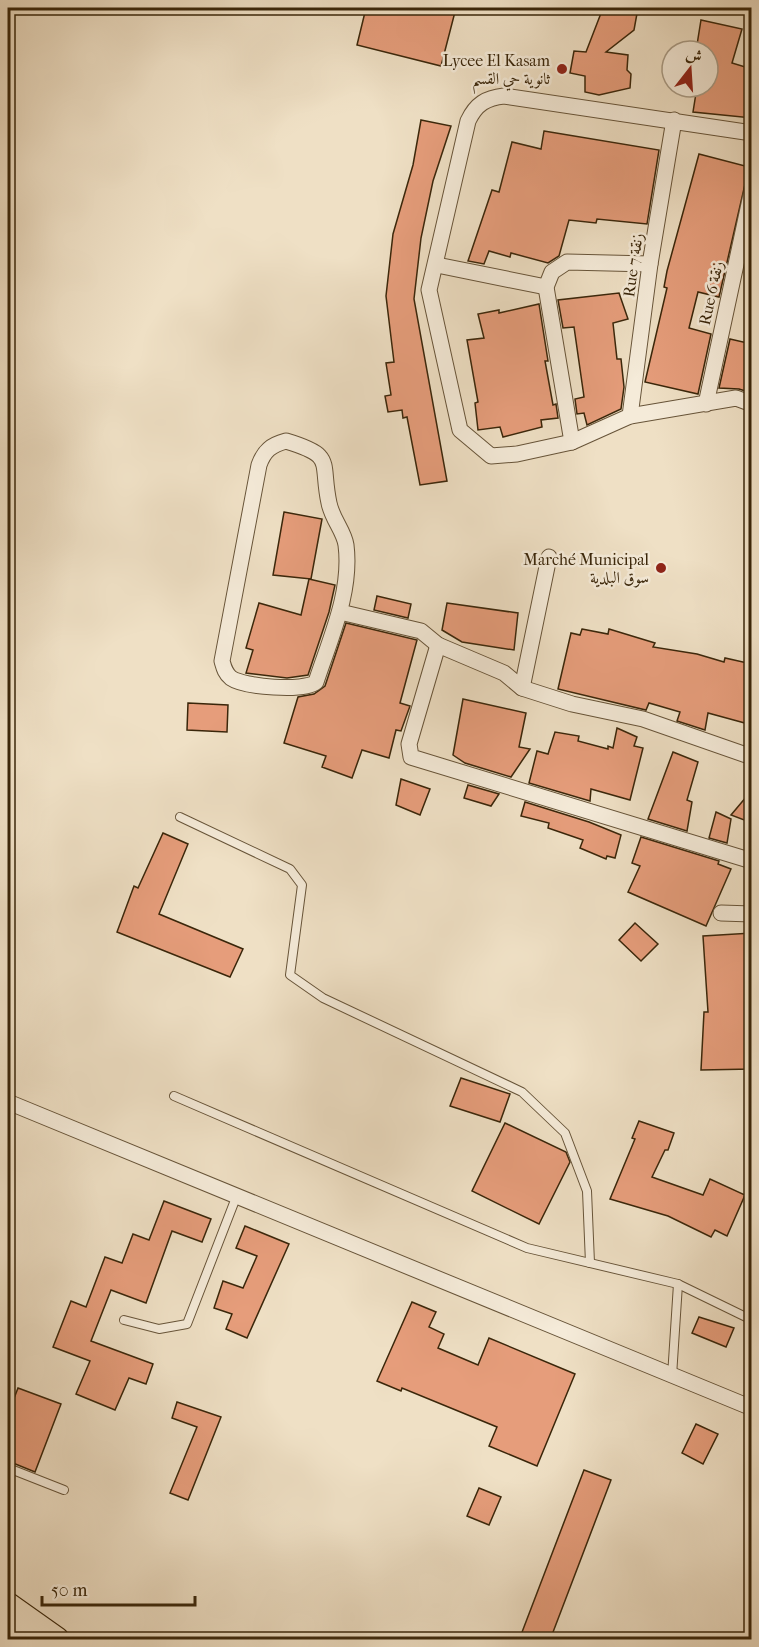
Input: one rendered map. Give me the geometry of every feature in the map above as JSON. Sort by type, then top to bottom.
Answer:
[{"type":"highway","points":[[8,1606],[56,1640]]},
{"type":"highway","points":[[8,1632],[19,1640]]},
{"type":"street","points":[[752,133],[504,96],[482,102],[473,110],[468,121],[437,264],[429,290],[460,430],[490,456],[518,454],[572,442],[630,416],[736,398],[752,404]]},
{"type":"street","name":"Rue 7 زنقة","points":[[630,416],[650,264],[674,120]]},
{"type":"street","name":"Rue 6 زنقة","points":[[706,404],[752,190]]},
{"type":"street","points":[[572,442],[546,287],[552,272],[567,262],[650,264]]},
{"type":"street","points":[[437,264],[546,287]]},
{"type":"street","points":[[286,441],[311,448],[321,457],[327,470],[332,515],[346,543],[344,587],[340,612],[316,682],[311,687],[285,688],[233,680],[225,672],[222,661],[259,465],[264,452],[275,444],[286,441]]},
{"type":"street","points":[[522,688],[549,557]]},
{"type":"street","points":[[340,612],[422,631],[438,645],[504,673],[522,688],[572,704],[644,719],[752,757]]},
{"type":"street","points":[[438,645],[409,744],[411,757],[752,861]]},
{"type":"street","points":[[721,913],[752,914]]},
{"type":"street","points":[[8,1102],[752,1408]]},
{"type":"lane","points":[[180,817],[290,869],[302,885],[290,975],[323,998],[522,1092],[565,1132],[587,1191],[590,1263]]},
{"type":"lane","points":[[174,1096],[526,1248],[678,1284],[752,1320]]},
{"type":"lane","points":[[124,1320],[159,1329],[187,1324],[237,1195]]},
{"type":"lane","points":[[672,1376],[678,1284]]},
{"type":"lane","points":[[8,1468],[64,1490]]},
{"type":"building","points":[[366,8],[456,8],[441,66],[357,45]]},
{"type":"building","points":[[603,8],[638,8],[634,30],[606,52],[628,55],[627,70],[631,74],[630,88],[599,95],[585,92],[585,76],[570,73],[574,51],[586,52]]},
{"type":"building","points":[[701,20],[742,29],[732,63],[752,69],[752,118],[693,112],[695,99],[720,99],[720,39],[698,39]]},
{"type":"building","points":[[421,120],[451,126],[433,181],[421,238],[414,299],[447,481],[420,485],[407,417],[403,418],[402,410],[388,412],[385,396],[391,395],[386,363],[394,362],[386,296],[393,234],[413,165]]},
{"type":"building","points":[[544,131],[659,150],[647,224],[597,219],[596,223],[569,220],[559,256],[548,263],[511,253],[510,257],[489,251],[484,264],[468,261],[492,190],[499,192],[512,142],[541,149]]},
{"type":"building","points":[[699,154],[749,167],[719,297],[698,292],[689,328],[711,334],[698,394],[645,382],[667,288],[664,287],[667,271]]},
{"type":"building","points":[[619,293],[628,319],[613,323],[617,359],[621,359],[624,387],[621,409],[587,425],[584,413],[577,414],[575,399],[584,397],[574,327],[563,328],[558,300]]},
{"type":"building","points":[[539,304],[548,361],[545,361],[553,405],[556,404],[558,418],[541,420],[542,427],[503,437],[500,427],[478,430],[475,403],[478,402],[467,340],[484,338],[478,314],[499,310],[499,313]]},
{"type":"building","points":[[730,339],[752,344],[752,393],[739,389],[719,388]]},
{"type":"building","points":[[284,512],[322,519],[311,579],[273,575]]},
{"type":"building","points":[[309,579],[335,585],[329,612],[308,675],[287,678],[246,673],[253,650],[246,648],[259,603],[301,615]]},
{"type":"building","points":[[377,596],[411,604],[408,618],[374,610]]},
{"type":"building","points":[[447,603],[518,613],[514,650],[462,642],[442,630]]},
{"type":"building","points":[[346,623],[417,640],[400,703],[410,706],[401,731],[396,730],[389,758],[362,750],[352,778],[322,767],[326,756],[284,743],[298,697],[314,694],[325,686]]},
{"type":"building","points":[[582,629],[608,634],[609,629],[655,643],[653,647],[697,654],[724,662],[725,658],[752,664],[752,725],[708,713],[705,730],[677,721],[680,712],[649,703],[646,710],[558,689],[571,633],[580,635]]},
{"type":"building","points":[[463,699],[526,713],[519,747],[530,749],[511,777],[465,763],[453,755]]},
{"type":"building","points":[[188,703],[228,705],[227,732],[187,730]]},
{"type":"building","points":[[617,728],[637,737],[634,746],[643,748],[630,800],[591,789],[590,801],[529,783],[537,751],[548,754],[555,732],[579,736],[578,741],[608,749],[608,746],[613,748]]},
{"type":"building","points":[[673,752],[698,762],[687,800],[692,802],[687,831],[648,819]]},
{"type":"building","points":[[401,779],[430,789],[420,815],[396,805]]},
{"type":"building","points":[[468,785],[499,794],[491,806],[464,798]]},
{"type":"building","points":[[752,790],[752,823],[731,815]]},
{"type":"building","points":[[525,802],[589,822],[621,835],[615,858],[607,856],[606,859],[580,848],[583,840],[548,828],[549,823],[521,816]]},
{"type":"building","points":[[716,812],[731,819],[727,843],[709,838]]},
{"type":"building","points":[[163,833],[188,844],[159,914],[243,949],[230,977],[117,932],[134,886],[138,888]]},
{"type":"building","points":[[641,837],[719,861],[718,864],[731,869],[706,926],[628,892],[640,866],[632,863]]},
{"type":"building","points":[[635,923],[658,944],[641,961],[619,940]]},
{"type":"building","points":[[752,933],[752,1069],[701,1070],[704,1012],[708,1012],[703,936]]},
{"type":"building","points":[[461,1078],[510,1094],[500,1122],[450,1106]]},
{"type":"building","points":[[639,1121],[674,1133],[668,1150],[665,1150],[652,1177],[703,1195],[710,1179],[745,1195],[727,1236],[715,1230],[711,1237],[668,1216],[610,1199],[635,1139],[632,1138]]},
{"type":"building","points":[[505,1123],[566,1152],[570,1162],[539,1224],[472,1191]]},
{"type":"building","points":[[164,1201],[211,1219],[202,1242],[172,1231],[146,1303],[111,1290],[91,1341],[153,1364],[146,1384],[129,1378],[115,1410],[76,1394],[90,1361],[53,1347],[71,1301],[86,1307],[105,1257],[122,1263],[133,1234],[149,1240]]},
{"type":"building","points":[[245,1226],[289,1244],[247,1338],[226,1329],[232,1314],[214,1308],[223,1281],[243,1288],[257,1256],[236,1248]]},
{"type":"building","points":[[412,1302],[436,1312],[429,1327],[444,1334],[438,1348],[478,1365],[489,1338],[575,1374],[537,1466],[489,1446],[497,1427],[402,1388],[401,1391],[377,1381]]},
{"type":"building","points":[[699,1317],[734,1328],[726,1347],[692,1333]]},
{"type":"building","points":[[18,1388],[61,1404],[35,1472],[8,1461],[8,1414]]},
{"type":"building","points":[[177,1402],[221,1417],[188,1500],[170,1493],[197,1427],[172,1418]]},
{"type":"building","points":[[696,1424],[718,1434],[703,1464],[682,1453]]},
{"type":"building","points":[[584,1470],[611,1480],[550,1640],[519,1640]]},
{"type":"building","points":[[479,1488],[501,1497],[489,1525],[467,1516]]},
{"type":"place","name":"Lycee El Kasam ثانوية حي القسم","points":[[562,69]]},
{"type":"place","name":"Marché Municipal سوق البلدية","points":[[661,568]]}]
